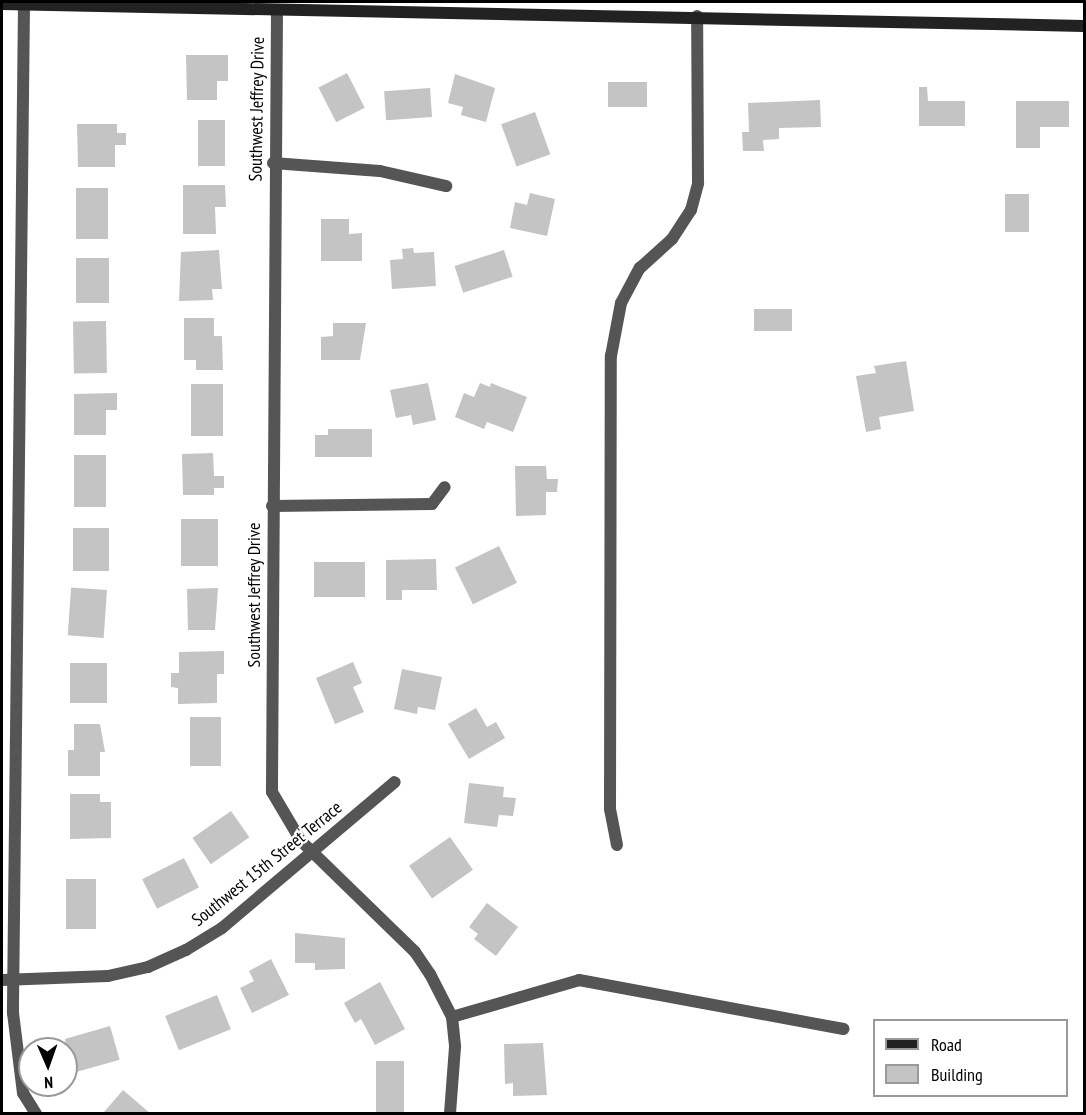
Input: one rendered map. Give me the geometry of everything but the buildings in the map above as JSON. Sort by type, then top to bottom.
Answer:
[{"type":"main road","points":[[2,4],[697,16],[1084,26]]},
{"type":"street","points":[[24,5],[7,980],[23,1093],[36,1113]]},
{"type":"street","name":"Southwest Jeffrey Drive","points":[[277,10],[273,163],[272,792],[301,841],[415,952],[452,1017],[455,1047],[450,1113]]},
{"type":"street","points":[[617,845],[610,809],[611,356],[621,303],[640,268],[672,239],[691,210],[698,183],[697,16]]},
{"type":"street","points":[[273,163],[380,171],[446,186]]},
{"type":"street","points":[[272,506],[432,504],[445,487]]},
{"type":"street","name":"Southwest 15th Street Terrace","points":[[7,980],[108,976],[148,967],[186,950],[222,928],[395,782]]},
{"type":"street","points":[[452,1017],[579,980],[844,1029]]}]
